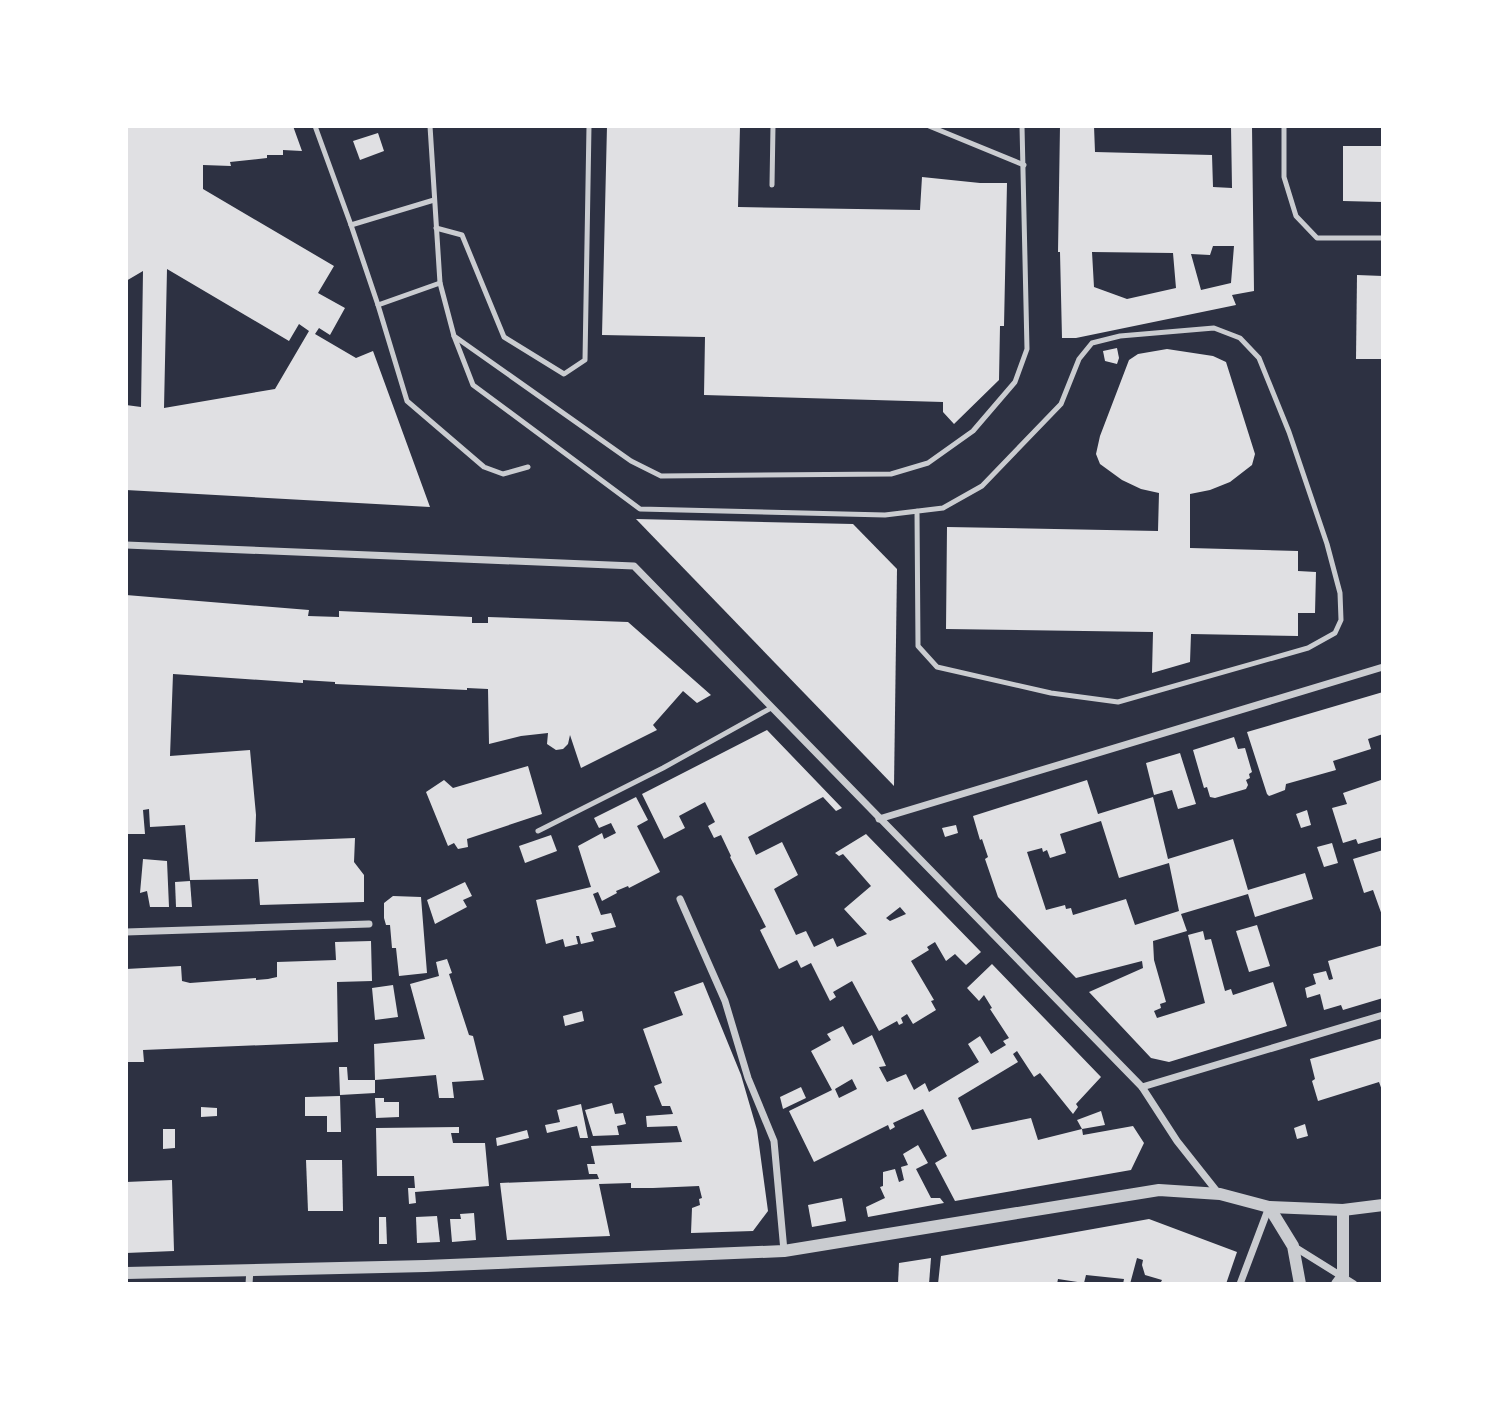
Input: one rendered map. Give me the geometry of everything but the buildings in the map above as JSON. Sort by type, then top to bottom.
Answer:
[{"type":"street","points":[[126,545],[634,566],[1142,1087],[1177,1141],[1220,1194]]},
{"type":"street","points":[[879,819],[1383,667]]},
{"type":"street","points":[[680,899],[725,1001],[748,1078],[774,1141],[784,1251]]},
{"type":"street","points":[[126,933],[369,924]]},
{"type":"street","points":[[1142,1087],[1383,1015]]},
{"type":"street","points":[[126,1273],[250,1268],[426,1266],[784,1251],[1159,1190],[1220,1194],[1269,1208],[1343,1210],[1383,1205]]},
{"type":"street","points":[[1269,1208],[1293,1246],[1300,1284]]},
{"type":"street","points":[[1240,1284],[1269,1208]]},
{"type":"street","points":[[1340,1280],[1343,1210]]},
{"type":"street","points":[[1293,1246],[1340,1280],[1354,1284]]},
{"type":"street","points":[[249,1284],[250,1268]]},
{"type":"lane","points":[[315,126],[379,305],[407,401],[484,467],[503,474],[528,467]]},
{"type":"lane","points":[[430,126],[440,284],[454,336],[473,385],[640,509],[885,515],[917,511],[943,508],[982,486],[1061,404],[1079,359],[1093,343],[1120,336],[1214,328],[1240,338],[1258,358],[1289,432],[1327,544],[1340,593],[1341,620],[1335,633],[1308,648],[1118,702],[1051,693],[937,667],[918,646],[917,511]]},
{"type":"lane","points":[[436,228],[463,234],[504,337],[564,374],[585,360],[589,126]]},
{"type":"lane","points":[[772,186],[774,126]]},
{"type":"lane","points":[[929,126],[1024,165]]},
{"type":"lane","points":[[454,336],[631,461],[661,476],[891,474],[928,463],[973,431],[1015,382],[1027,349],[1022,126]]},
{"type":"lane","points":[[1284,126],[1284,177],[1296,216],[1317,238],[1383,238]]},
{"type":"lane","points":[[351,225],[434,200]]},
{"type":"lane","points":[[379,305],[440,284]]},
{"type":"lane","points":[[538,831],[663,768],[771,708]]}]
